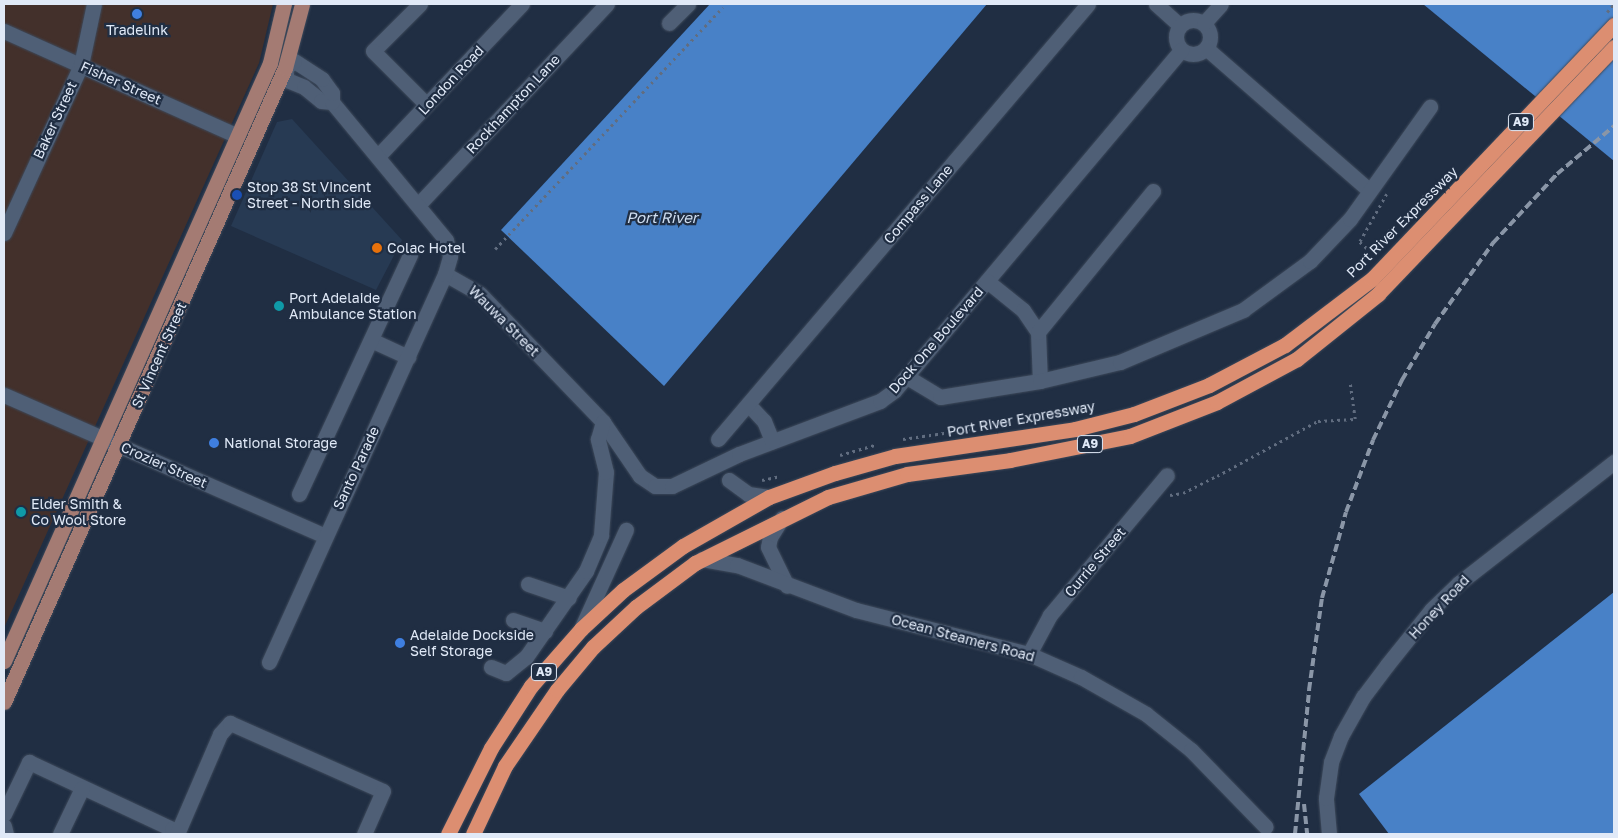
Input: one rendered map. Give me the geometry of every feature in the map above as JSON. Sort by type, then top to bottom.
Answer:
[{"type":"highway","name":"Port River Expressway","points":[[448,834],[491,748],[531,686],[581,629],[623,590],[683,546],[769,497],[835,473],[895,456],[1075,429],[1134,414],[1209,385],[1285,344],[1329,314],[1372,279],[1614,25]]},
{"type":"highway","name":"A9","points":[[473,834],[505,766],[557,690],[593,647],[636,607],[702,559],[828,497],[907,474],[1010,460],[1130,436],[1217,402],[1297,359],[1378,294],[1614,48]]},
{"type":"main road","name":"St Vincent Street","points":[[4,661],[270,62],[284,4]]},
{"type":"main road","name":"St Vincent Street","points":[[4,702],[285,68],[302,4]]},
{"type":"street","name":"Baker Street","points":[[4,233],[7,217],[81,64],[94,4]]},
{"type":"street","points":[[420,4],[373,51],[427,105]]},
{"type":"street","name":"London Road","points":[[379,155],[522,4]]},
{"type":"street","name":"Rockhampton Lane","points":[[418,205],[607,4]]},
{"type":"street","points":[[669,23],[688,4]]},
{"type":"street","name":"Compass Lane","points":[[718,439],[1088,4]]},
{"type":"street","points":[[1156,4],[1179,26]]},
{"type":"street","points":[[1204,24],[1221,4]]},
{"type":"street","points":[[1187,20],[1204,24],[1209,31],[1206,48],[1190,54],[1181,50],[1176,43],[1179,26],[1187,20]]},
{"type":"street","name":"Fisher Street","points":[[4,31],[238,136]]},
{"type":"street","points":[[1206,48],[1369,190]]},
{"type":"street","name":"Dock One Boulevard","points":[[603,422],[640,476],[655,486],[672,486],[772,441],[880,401],[906,377],[1181,50]]},
{"type":"street","points":[[270,62],[285,68],[294,61],[312,70],[332,93],[332,102],[379,155],[446,240],[450,256],[445,274]]},
{"type":"street","points":[[906,377],[940,396],[1040,381],[1120,362],[1242,310],[1310,261],[1350,220],[1369,190],[1430,107]]},
{"type":"street","points":[[1038,332],[1153,191]]},
{"type":"street","points":[[299,494],[410,255]]},
{"type":"street","name":"Santo Parade","points":[[269,662],[445,274]]},
{"type":"street","name":"Wauwa Street","points":[[445,274],[480,294],[603,422]]},
{"type":"street","points":[[987,281],[1023,310],[1038,332],[1040,381]]},
{"type":"street","points":[[371,340],[408,357]]},
{"type":"street","name":"Crozier Street","points":[[4,395],[325,536]]},
{"type":"street","points":[[748,404],[764,421],[772,441]]},
{"type":"street","points":[[491,667],[506,673],[526,657],[546,631],[586,571],[601,535],[606,472],[598,439],[603,422]]},
{"type":"street","name":"Honey Road","points":[[1329,834],[1326,798],[1331,762],[1341,736],[1363,697],[1432,610],[1485,560],[1614,462]]},
{"type":"street","name":"Currie Street","points":[[1029,654],[1050,615],[1167,475]]},
{"type":"street","points":[[729,480],[748,494],[769,497]]},
{"type":"street","points":[[782,518],[770,537],[768,547],[787,586]]},
{"type":"street","points":[[581,629],[626,530]]},
{"type":"street","name":"Ocean Steamers Road","points":[[702,559],[725,561],[787,586],[856,610],[1029,654],[1081,677],[1146,714],[1191,750],[1266,826]]},
{"type":"street","points":[[528,584],[569,598]]},
{"type":"street","points":[[512,620],[546,631]]},
{"type":"street","points":[[4,814],[29,762],[172,829],[176,834],[220,734],[230,723],[383,791],[364,834]]},
{"type":"street","points":[[60,834],[82,788]]},
{"type":"street","points":[[4,826],[6,834]]},
{"type":"path","points":[[495,249],[723,7]]},
{"type":"path","points":[[1388,193],[1360,242],[1369,250],[1428,192]]},
{"type":"path","points":[[1409,211],[1413,216]]},
{"type":"path","points":[[1148,497],[1183,493],[1318,421],[1355,419],[1350,384]]},
{"type":"shaded area","points":[[4,4],[273,4],[259,63],[4,628]]},
{"type":"shaded area","points":[[292,119],[402,240],[376,290],[231,226],[277,122]]},
{"type":"water","name":"Port River","points":[[710,4],[987,4],[664,386],[501,230]]},
{"type":"water","points":[[1423,4],[1614,4],[1614,161]]},
{"type":"water","points":[[1614,592],[1614,834],[1389,834],[1359,794]]},
{"type":"railway","points":[[1295,834],[1309,690],[1322,598],[1346,512],[1373,440],[1402,380],[1435,324],[1493,243],[1557,174],[1614,126]]},
{"type":"railway","points":[[1304,804],[1307,834]]},
{"type":"place","name":"Tradelink","points":[[137,14]]},
{"type":"place","name":"Stop 38 St Vincent Street - North side","points":[[237,195]]},
{"type":"place","name":"Colac Hotel","points":[[377,248]]},
{"type":"place","name":"Port Adelaide Ambulance Station","points":[[279,306]]},
{"type":"place","name":"National Storage","points":[[214,443]]},
{"type":"place","name":"Elder Smith & Co Wool Store","points":[[21,512]]},
{"type":"place","name":"Adelaide Dockside Self Storage","points":[[400,643]]}]
